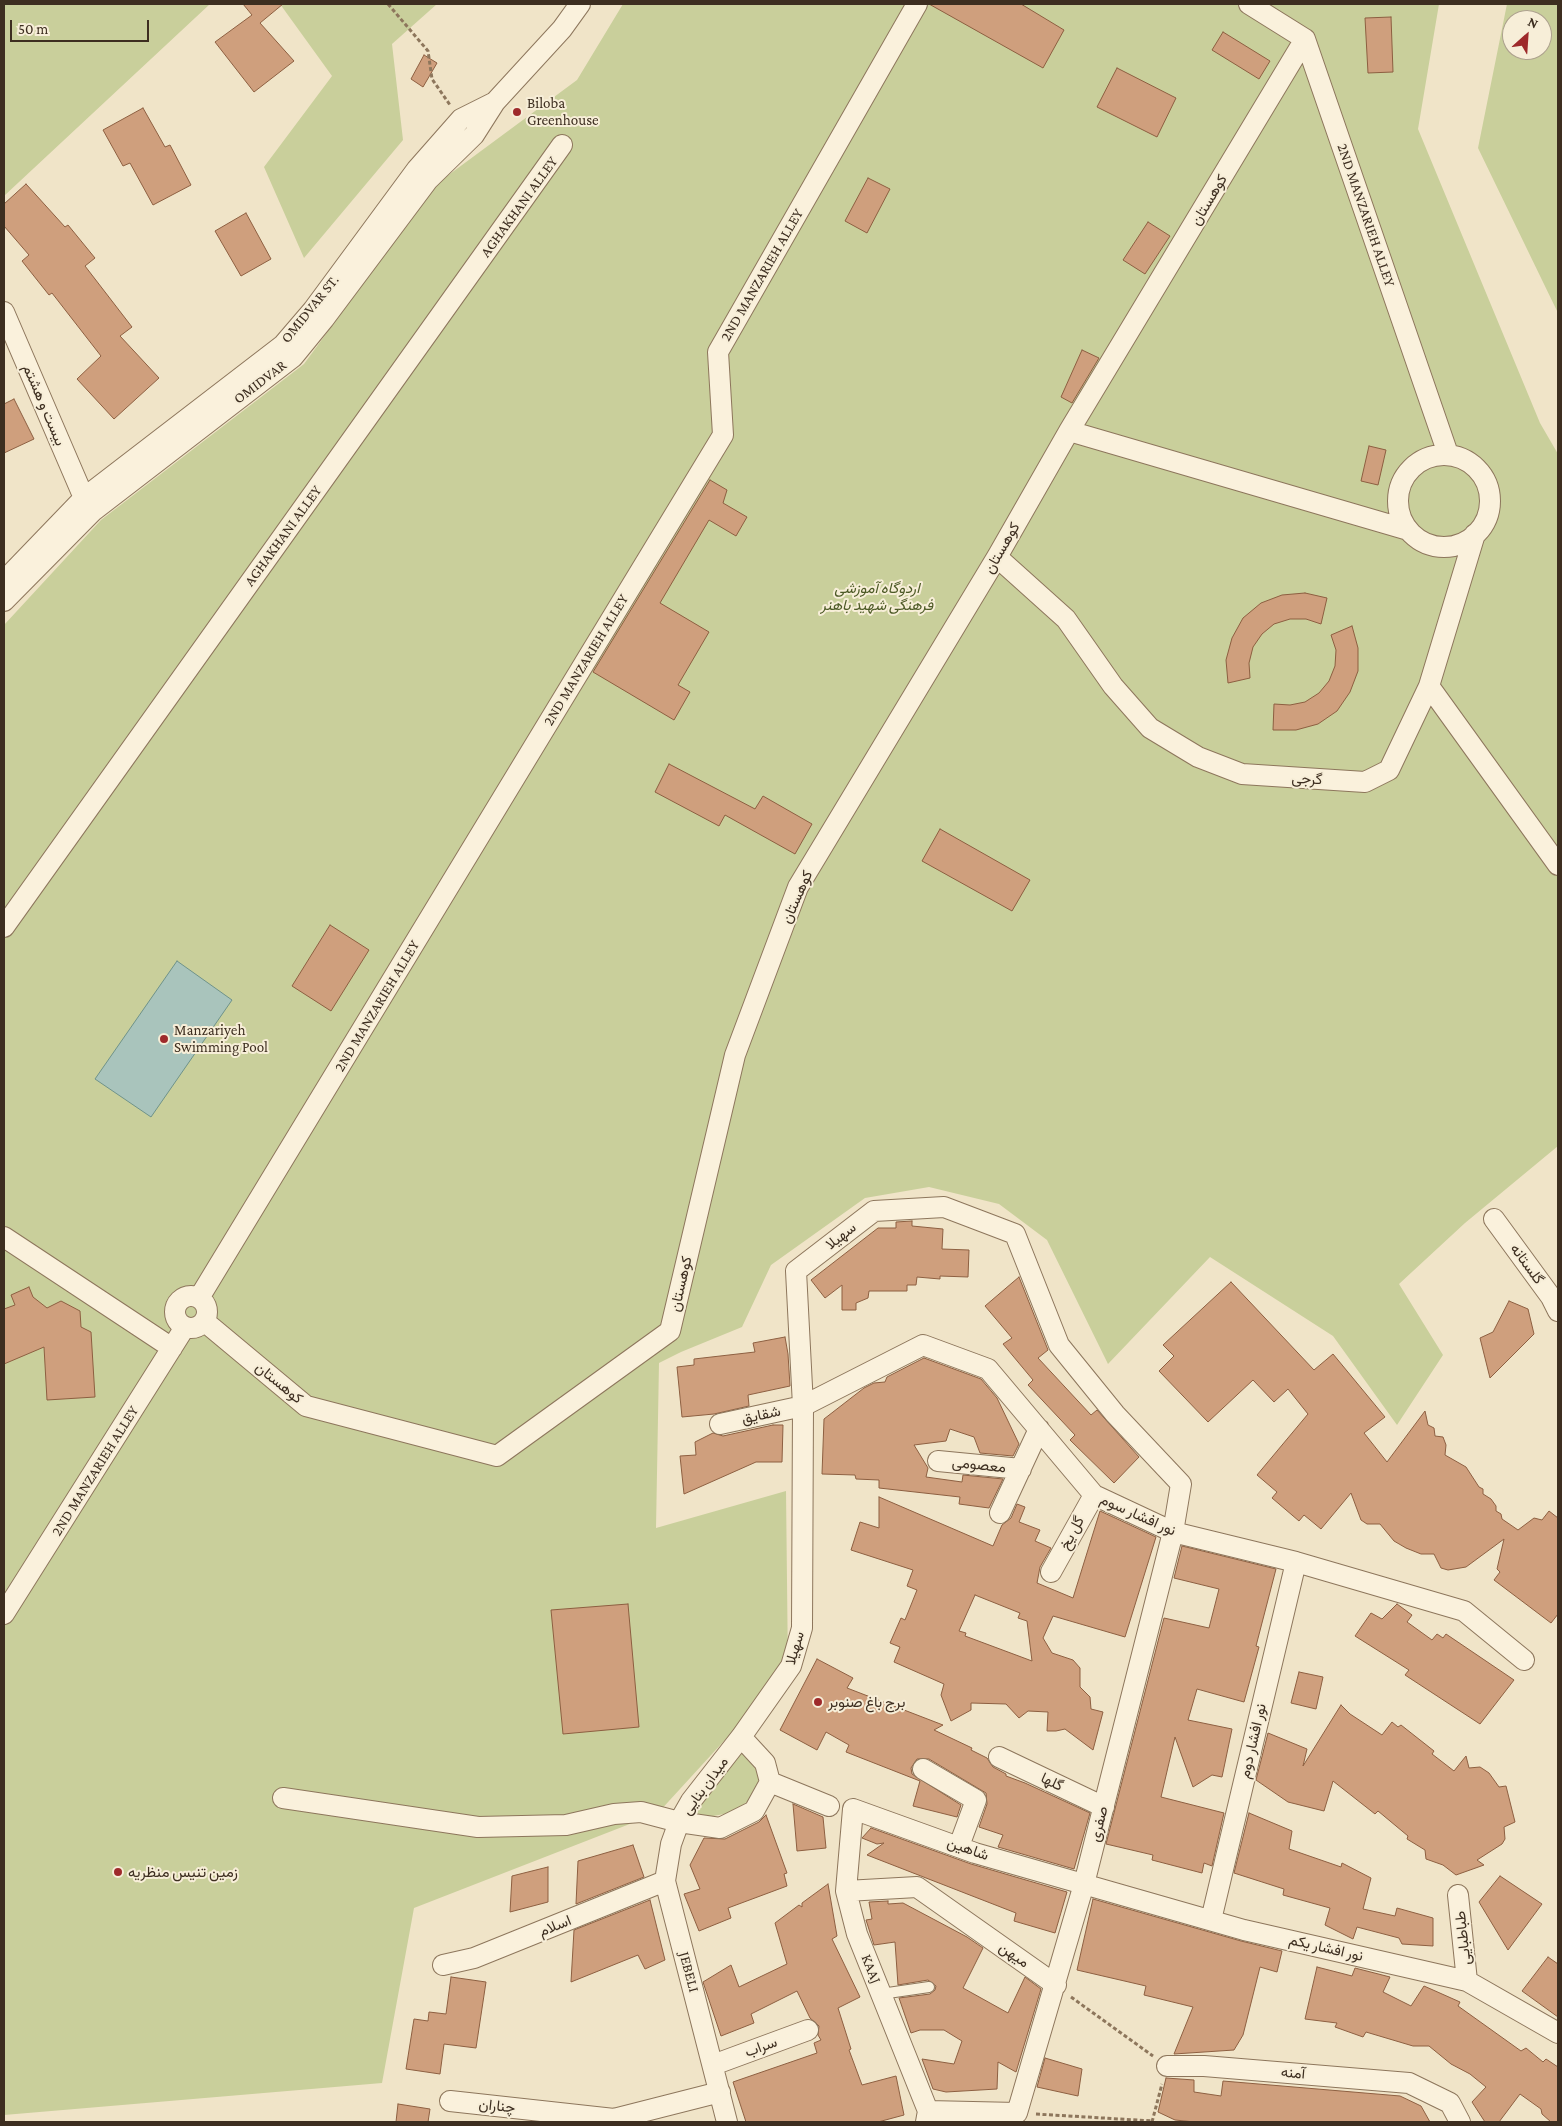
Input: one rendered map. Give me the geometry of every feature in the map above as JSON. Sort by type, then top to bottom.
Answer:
[{"type":"street","name":"OMIDVAR ST.","points":[[319,314],[417,169],[461,119],[495,102],[562,29],[580,4]]},
{"type":"street","name":"2ND MANZARIEH ALLEY","points":[[199,1298],[723,435],[718,352],[917,4]]},
{"type":"street","points":[[1250,4],[1305,39]]},
{"type":"street","name":"2ND MANZARIEH ALLEY","points":[[1305,39],[1448,454]]},
{"type":"street","name":"کوهستان","points":[[195,1324],[306,1406],[498,1456],[670,1330],[735,1055],[798,887],[1305,39]]},
{"type":"street","name":"OMIDVAR","points":[[89,505],[288,351],[428,180],[474,135],[495,102]]},
{"type":"street","name":"AGHAKHANI ALLEY","points":[[4,927],[562,145]]},
{"type":"street","name":"بیست و هشتم","points":[[4,312],[89,505]]},
{"type":"street","points":[[1069,431],[1408,530]]},
{"type":"street","points":[[1448,454],[1462,458],[1475,467],[1484,479],[1490,493],[1489,508],[1485,522],[1476,534],[1463,543],[1448,547],[1433,546],[1419,540],[1408,530],[1400,517],[1397,502],[1403,479],[1407,472],[1418,462],[1432,456],[1448,454]]},
{"type":"street","points":[[4,580],[89,505]]},
{"type":"street","points":[[4,601],[89,505]]},
{"type":"street","name":"گرجی","points":[[997,557],[1066,619],[1113,686],[1150,728],[1198,757],[1242,774],[1365,782],[1389,770],[1429,686],[1476,534]]},
{"type":"street","points":[[1429,686],[1558,865]]},
{"type":"street","name":"سهیلا","points":[[741,1737],[791,1666],[802,1628],[803,1406],[796,1271],[874,1211],[944,1207],[1015,1234],[1059,1345],[1115,1414],[1181,1484],[1173,1532]]},
{"type":"street","name":"گلستانه","points":[[1494,1219],[1551,1296],[1558,1311]]},
{"type":"street","points":[[4,1237],[172,1348]]},
{"type":"street","points":[[188,1296],[199,1298],[204,1303],[207,1315],[195,1324],[176,1318],[176,1306],[183,1298],[188,1296]]},
{"type":"street","name":"2ND MANZARIEH ALLEY","points":[[4,1614],[172,1348],[195,1324]]},
{"type":"street","name":"نور افشار سوم","points":[[803,1406],[923,1344],[988,1369],[1094,1495],[1173,1532],[1296,1562],[1464,1611],[1524,1660]]},
{"type":"street","name":"شقایق","points":[[720,1424],[803,1406]]},
{"type":"street","name":"معصومی","points":[[1000,1513],[1039,1429]]},
{"type":"street","name":"معصومی","points":[[938,1461],[1021,1469]]},
{"type":"street","name":"گل یخ","points":[[1051,1572],[1094,1495]]},
{"type":"street","name":"صفری","points":[[1017,2113],[1084,1884],[1173,1532]]},
{"type":"street","name":"نور افشار دوم","points":[[1211,1920],[1296,1562]]},
{"type":"street","points":[[741,1737],[765,1763],[770,1782],[829,1806]]},
{"type":"street","name":"میدان بنایی","points":[[741,1737],[697,1793],[679,1822],[720,1828],[754,1811],[770,1782]]},
{"type":"street","name":"گلها","points":[[999,1757],[1104,1807]]},
{"type":"street","points":[[923,1769],[976,1800],[959,1846]]},
{"type":"street","points":[[283,1798],[478,1827],[566,1825],[614,1814],[641,1812],[679,1822]]},
{"type":"street","name":"شاهین","points":[[853,1809],[975,1853],[1084,1884]]},
{"type":"street","name":"KAAJ","points":[[853,1809],[846,1891],[857,1934],[882,1994],[927,2117]]},
{"type":"street","name":"JEBELI","points":[[679,1822],[671,1844],[665,1881],[727,2122]]},
{"type":"street","name":"اسلام","points":[[443,1965],[474,1958],[665,1881]]},
{"type":"street","name":"نور افشار یکم","points":[[1084,1884],[1244,1930],[1467,1981],[1558,2033]]},
{"type":"street","name":"میهن","points":[[846,1891],[917,1887],[1056,1985]]},
{"type":"street","name":"طباطبایی","points":[[1458,1895],[1467,1981]]},
{"type":"street","name":"سراب","points":[[713,2064],[808,2030]]},
{"type":"street","name":"آمنه","points":[[1167,2066],[1204,2066],[1409,2083],[1450,2103],[1460,2122]]},
{"type":"street","name":"چناران","points":[[450,2100],[614,2120],[720,2092]]},
{"type":"street","points":[[927,2117],[1017,2113]]},
{"type":"lane","points":[[882,1994],[929,1987]]},
{"type":"path","points":[[388,4],[428,51],[432,79],[461,119]]},
{"type":"path","points":[[1017,2113],[1152,2122],[1167,2066],[1056,1985]]},
{"type":"green space","points":[[4,4],[210,4],[4,196]]},
{"type":"green space","points":[[280,4],[437,4],[392,44],[403,140],[304,258],[264,167],[332,76]]},
{"type":"green space","name":"اردوگاه آموزشی فرهنگی شهید باهنر","points":[[623,4],[1439,4],[1418,129],[1540,423],[1558,454],[1558,1146],[1465,1223],[1399,1284],[1443,1355],[1397,1425],[1333,1336],[1210,1257],[1108,1364],[1047,1240],[999,1204],[929,1187],[865,1198],[771,1265],[742,1327],[659,1363],[656,1528],[786,1491],[788,1671],[658,1813],[414,1908],[382,2083],[4,2115],[4,625],[101,520],[304,364],[435,185],[577,80]]},
{"type":"green space","points":[[1507,4],[1558,4],[1558,313],[1478,148],[1502,29],[1502,60],[1552,60],[1552,10],[1506,10]]},
{"type":"green space","points":[[744,1749],[760,1772],[756,1794],[735,1812],[697,1819],[696,1807],[734,1758]]},
{"type":"water","name":"Manzariyeh Swimming Pool","points":[[177,961],[232,1000],[151,1117],[95,1079]]},
{"type":"building","points":[[243,4],[283,4],[260,23],[294,61],[254,92],[215,42],[252,15]]},
{"type":"building","points":[[929,4],[1021,4],[1064,30],[1043,68]]},
{"type":"building","points":[[1391,17],[1393,72],[1368,73],[1365,18]]},
{"type":"building","points":[[1223,32],[1270,61],[1259,79],[1212,50]]},
{"type":"building","points":[[424,55],[437,63],[423,87],[411,79]]},
{"type":"building","points":[[1117,68],[1176,98],[1157,137],[1097,107]]},
{"type":"building","points":[[143,108],[165,147],[170,145],[191,185],[153,205],[130,163],[123,166],[103,130]]},
{"type":"building","points":[[868,178],[890,189],[867,233],[845,221]]},
{"type":"building","points":[[26,184],[65,227],[68,225],[95,258],[85,266],[132,327],[120,336],[159,378],[114,419],[77,379],[101,356],[52,293],[49,295],[22,261],[29,255],[4,226],[4,204]]},
{"type":"building","points":[[246,213],[271,259],[241,276],[215,231]]},
{"type":"building","points":[[1148,222],[1170,236],[1145,274],[1123,260]]},
{"type":"building","points":[[1082,350],[1099,358],[1072,403],[1061,397]]},
{"type":"building","points":[[14,399],[34,439],[4,453],[4,404]]},
{"type":"building","points":[[1369,446],[1386,450],[1378,485],[1361,481]]},
{"type":"building","points":[[710,480],[727,490],[723,503],[747,517],[736,536],[709,520],[660,603],[709,632],[678,685],[690,692],[674,720],[593,672]]},
{"type":"building","points":[[1305,593],[1327,598],[1321,624],[1306,619],[1290,619],[1274,624],[1262,634],[1253,647],[1249,663],[1250,678],[1228,683],[1226,660],[1232,638],[1243,618],[1261,603],[1282,595]]},
{"type":"building","points":[[1352,626],[1358,648],[1358,671],[1350,692],[1337,711],[1318,724],[1296,730],[1273,730],[1274,704],[1290,705],[1305,702],[1319,693],[1329,681],[1335,666],[1336,650],[1331,635]]},
{"type":"building","points":[[669,764],[755,809],[763,796],[812,824],[795,854],[725,815],[719,826],[655,792]]},
{"type":"building","points":[[940,829],[1030,880],[1012,911],[922,861]]},
{"type":"building","points":[[330,925],[369,950],[331,1011],[292,986]]},
{"type":"building","points":[[912,1221],[912,1226],[943,1229],[942,1249],[969,1250],[968,1277],[940,1276],[940,1279],[917,1277],[916,1285],[907,1285],[907,1291],[869,1291],[868,1298],[856,1303],[856,1310],[842,1310],[842,1285],[825,1298],[811,1280],[878,1228],[896,1228],[896,1222]]},
{"type":"building","points":[[1019,1277],[1048,1350],[1038,1358],[1091,1415],[1097,1410],[1139,1457],[1114,1483],[1070,1440],[1075,1435],[1028,1385],[1033,1380],[1003,1344],[1012,1338],[985,1306]]},
{"type":"building","points":[[1231,1282],[1314,1370],[1333,1354],[1385,1417],[1364,1433],[1387,1462],[1425,1411],[1428,1425],[1434,1428],[1435,1436],[1443,1437],[1446,1445],[1445,1455],[1466,1467],[1479,1487],[1483,1489],[1483,1494],[1491,1499],[1496,1506],[1496,1511],[1501,1514],[1502,1519],[1518,1530],[1534,1518],[1542,1520],[1549,1511],[1558,1518],[1558,1614],[1551,1623],[1494,1580],[1500,1572],[1497,1569],[1504,1539],[1466,1567],[1448,1570],[1441,1568],[1434,1554],[1421,1554],[1406,1548],[1394,1541],[1380,1524],[1367,1524],[1361,1520],[1351,1493],[1321,1529],[1304,1515],[1299,1521],[1272,1498],[1277,1492],[1257,1475],[1308,1414],[1288,1389],[1274,1402],[1253,1380],[1208,1422],[1159,1371],[1174,1356],[1163,1345]]},
{"type":"building","points":[[29,1287],[33,1297],[47,1308],[61,1301],[80,1311],[81,1327],[91,1332],[95,1397],[47,1400],[44,1347],[4,1364],[4,1309],[15,1305],[11,1295]]},
{"type":"building","points":[[1509,1301],[1528,1309],[1534,1334],[1490,1378],[1480,1338],[1493,1332]]},
{"type":"building","points":[[785,1337],[790,1386],[748,1395],[749,1406],[714,1414],[682,1417],[677,1367],[694,1365],[694,1359],[755,1352],[753,1343]]},
{"type":"building","points":[[924,1358],[981,1379],[997,1398],[1019,1444],[1013,1456],[980,1453],[974,1437],[950,1429],[946,1441],[914,1445],[928,1468],[926,1477],[962,1482],[963,1475],[1003,1479],[989,1508],[959,1504],[960,1497],[879,1488],[879,1480],[856,1479],[855,1475],[822,1474],[824,1419],[864,1388],[874,1383],[885,1382],[887,1377]]},
{"type":"building","points":[[773,1425],[783,1425],[782,1462],[756,1462],[684,1494],[680,1456],[696,1455],[695,1442],[713,1433],[723,1436]]},
{"type":"building","points":[[879,1497],[993,1546],[1002,1525],[1011,1518],[1017,1504],[1025,1507],[1019,1522],[1040,1530],[1035,1541],[1051,1548],[1040,1567],[1037,1583],[1073,1598],[1100,1511],[1156,1537],[1125,1637],[1053,1616],[1043,1638],[1052,1653],[1073,1660],[1080,1668],[1080,1687],[1090,1697],[1091,1709],[1103,1712],[1093,1750],[1065,1729],[1047,1731],[1048,1712],[1028,1711],[1019,1718],[1006,1704],[971,1703],[971,1710],[951,1721],[941,1695],[944,1684],[894,1662],[900,1647],[890,1643],[901,1618],[905,1620],[917,1590],[907,1586],[913,1570],[851,1550],[860,1522],[879,1528]],"holes":[[[975,1595],[1020,1613],[1018,1618],[1027,1621],[1032,1661],[965,1636],[966,1633],[959,1631]]]},
{"type":"building","points":[[1182,1546],[1276,1569],[1256,1646],[1259,1647],[1244,1702],[1197,1689],[1188,1720],[1232,1729],[1222,1777],[1212,1775],[1193,1787],[1175,1737],[1161,1797],[1224,1813],[1212,1866],[1204,1863],[1202,1873],[1152,1860],[1153,1855],[1106,1844],[1164,1618],[1209,1628],[1219,1589],[1174,1578]]},
{"type":"building","points":[[628,1604],[639,1727],[563,1734],[551,1610]]},
{"type":"building","points":[[1397,1604],[1412,1615],[1407,1622],[1432,1640],[1437,1634],[1443,1638],[1446,1634],[1514,1680],[1480,1724],[1405,1675],[1409,1670],[1355,1636],[1371,1613],[1382,1619]]},
{"type":"building","points":[[817,1659],[853,1678],[847,1688],[943,1725],[934,1730],[972,1748],[971,1750],[987,1758],[993,1767],[1006,1774],[1006,1776],[1090,1813],[1074,1869],[998,1847],[1003,1835],[979,1827],[987,1804],[986,1793],[929,1759],[917,1759],[911,1768],[912,1774],[961,1805],[957,1817],[913,1806],[920,1781],[846,1752],[849,1745],[826,1732],[817,1750],[780,1730]]},
{"type":"building","points":[[1299,1672],[1323,1677],[1316,1709],[1291,1703]]},
{"type":"building","points":[[1341,1705],[1350,1714],[1382,1735],[1392,1722],[1398,1727],[1401,1725],[1434,1751],[1432,1754],[1454,1771],[1466,1756],[1469,1768],[1480,1767],[1489,1773],[1499,1787],[1506,1786],[1515,1822],[1504,1827],[1505,1839],[1502,1844],[1477,1860],[1484,1865],[1456,1875],[1443,1865],[1426,1859],[1425,1850],[1407,1839],[1408,1836],[1378,1811],[1375,1814],[1333,1781],[1324,1811],[1288,1802],[1256,1780],[1268,1733],[1307,1749],[1303,1766]]},
{"type":"building","points":[[793,1804],[823,1817],[826,1848],[797,1851]]},
{"type":"building","points":[[1249,1813],[1292,1831],[1289,1849],[1341,1867],[1342,1863],[1371,1878],[1363,1909],[1395,1916],[1397,1908],[1433,1918],[1433,1946],[1402,1944],[1399,1938],[1357,1927],[1353,1939],[1325,1925],[1330,1908],[1283,1895],[1284,1889],[1234,1873]]},
{"type":"building","points":[[766,1815],[787,1873],[784,1874],[787,1886],[728,1908],[731,1918],[699,1931],[684,1894],[700,1889],[690,1865],[704,1838],[725,1839],[759,1822]]},
{"type":"building","points":[[871,1828],[971,1864],[1067,1892],[1055,1933],[1014,1921],[1016,1913],[867,1855],[884,1843],[877,1844],[862,1838]]},
{"type":"building","points":[[633,1845],[644,1877],[576,1904],[578,1861]]},
{"type":"building","points":[[548,1867],[548,1902],[510,1912],[512,1876]]},
{"type":"building","points":[[1500,1876],[1542,1904],[1508,1950],[1479,1902]]},
{"type":"building","points":[[828,1884],[837,1936],[832,1939],[860,1997],[838,2008],[851,2049],[849,2050],[862,2085],[896,2076],[904,2115],[878,2122],[746,2122],[733,2082],[817,2053],[814,2043],[821,2040],[818,2035],[819,2026],[810,2018],[797,1991],[751,2014],[754,2023],[721,2036],[703,1982],[731,1965],[739,1987],[787,1964],[775,1923],[799,1905],[802,1907],[802,1903]]},
{"type":"building","points":[[1093,1899],[1282,1951],[1277,1972],[1260,1967],[1243,2035],[1234,2050],[1174,2054],[1193,2007],[1144,1995],[1146,1986],[1077,1970]]},
{"type":"building","points":[[650,1900],[665,1960],[645,1969],[638,1955],[571,1982],[574,1930]]},
{"type":"building","points":[[888,1901],[888,1904],[903,1903],[967,1937],[983,1948],[963,1988],[1008,2013],[1025,1977],[1041,1989],[1016,2072],[998,2062],[997,2089],[946,2092],[933,2089],[922,2059],[954,2064],[962,2041],[944,2030],[920,2030],[911,2033],[899,1998],[930,1994],[935,1990],[936,1986],[928,1980],[898,1985],[895,1942],[874,1945],[866,1920],[872,1919],[869,1902]]},
{"type":"building","points":[[1548,1957],[1558,1964],[1558,2017],[1522,1991]]},
{"type":"building","points":[[1317,1967],[1352,1976],[1355,1968],[1390,1977],[1383,1992],[1411,2006],[1424,1986],[1460,2002],[1458,2006],[1521,2051],[1526,2048],[1543,2062],[1546,2059],[1558,2067],[1558,2122],[1551,2122],[1542,2114],[1541,2109],[1520,2094],[1499,2122],[1485,2122],[1472,2102],[1486,2087],[1470,2074],[1451,2064],[1429,2046],[1413,2046],[1366,2032],[1363,2037],[1335,2027],[1337,2023],[1305,2019]]},
{"type":"building","points":[[451,1977],[486,1982],[476,2048],[444,2044],[440,2074],[406,2069],[414,2019],[428,2021],[429,2012],[446,2014]]},
{"type":"building","points":[[1045,2058],[1082,2069],[1078,2096],[1037,2087]]},
{"type":"building","points":[[1166,2078],[1194,2080],[1194,2092],[1221,2096],[1223,2081],[1400,2096],[1421,2106],[1430,2122],[1195,2122],[1175,2120],[1158,2112]]},
{"type":"building","points":[[398,2104],[430,2109],[428,2122],[396,2122]]},
{"type":"place","name":"Biloba Greenhouse","points":[[517,112]]},
{"type":"place","name":"Manzariyeh Swimming Pool","points":[[164,1039]]},
{"type":"place","name":"برج باغ صنوبر","points":[[818,1702]]},
{"type":"place","name":"زمین تنیس منظریه","points":[[118,1872]]}]
